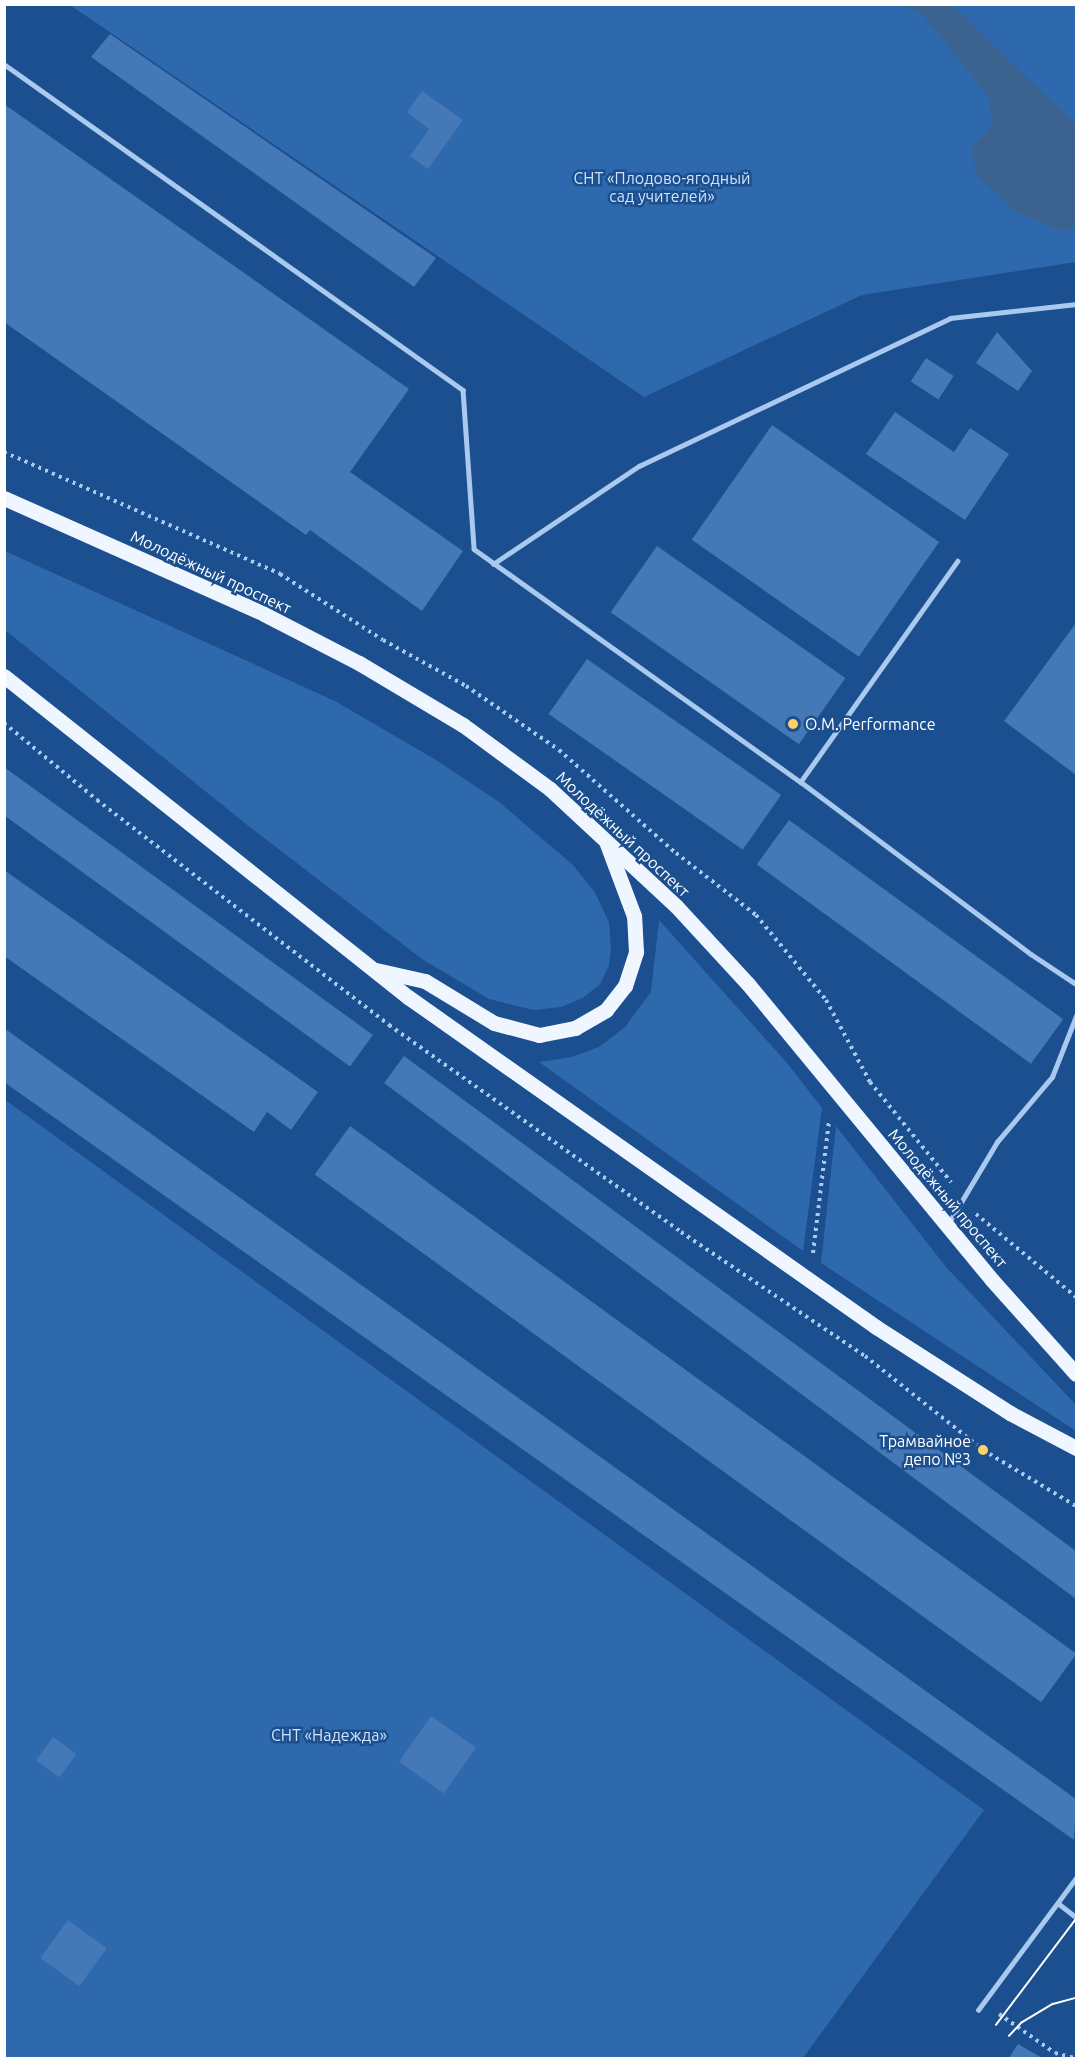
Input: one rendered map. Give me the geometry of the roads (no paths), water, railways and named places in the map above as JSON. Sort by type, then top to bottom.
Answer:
[{"type":"main road","name":"Молодёжный проспект","points":[[4,498],[264,614],[359,663],[471,731],[550,789],[676,906],[748,984],[947,1226],[1077,1374]]},
{"type":"main road","points":[[4,676],[369,968],[876,1327],[1010,1413],[1077,1448]]},
{"type":"main road","points":[[369,968],[425,981],[494,1023],[539,1035],[575,1028],[606,1010],[625,986],[636,952],[634,916],[606,842]]},
{"type":"lane","points":[[4,64],[463,390],[474,549],[801,782],[1031,954],[1077,984]]},
{"type":"lane","points":[[494,564],[639,466],[950,318],[1077,304]]},
{"type":"lane","points":[[801,782],[958,561]]},
{"type":"lane","points":[[947,1226],[997,1142],[1052,1077],[1077,1016]]},
{"type":"lane","points":[[978,2010],[1077,1878]]},
{"type":"lane","points":[[1058,1903],[1077,1917]]},
{"type":"tram line","points":[[996,2025],[1076,1919]]},
{"type":"tram line","points":[[1009,2036],[1021,2023],[1053,2004],[1076,1998]]},
{"type":"place","name":"O.M. Performance","points":[[793,724]]},
{"type":"place","name":"Трамвайное депо №3","points":[[983,1450]]},
{"type":"park label","name":"СНТ «Плодово-ягодный сад учителей»","points":[[662,187]]},
{"type":"park label","name":"СНТ «Надежда»","points":[[329,1735]]}]
